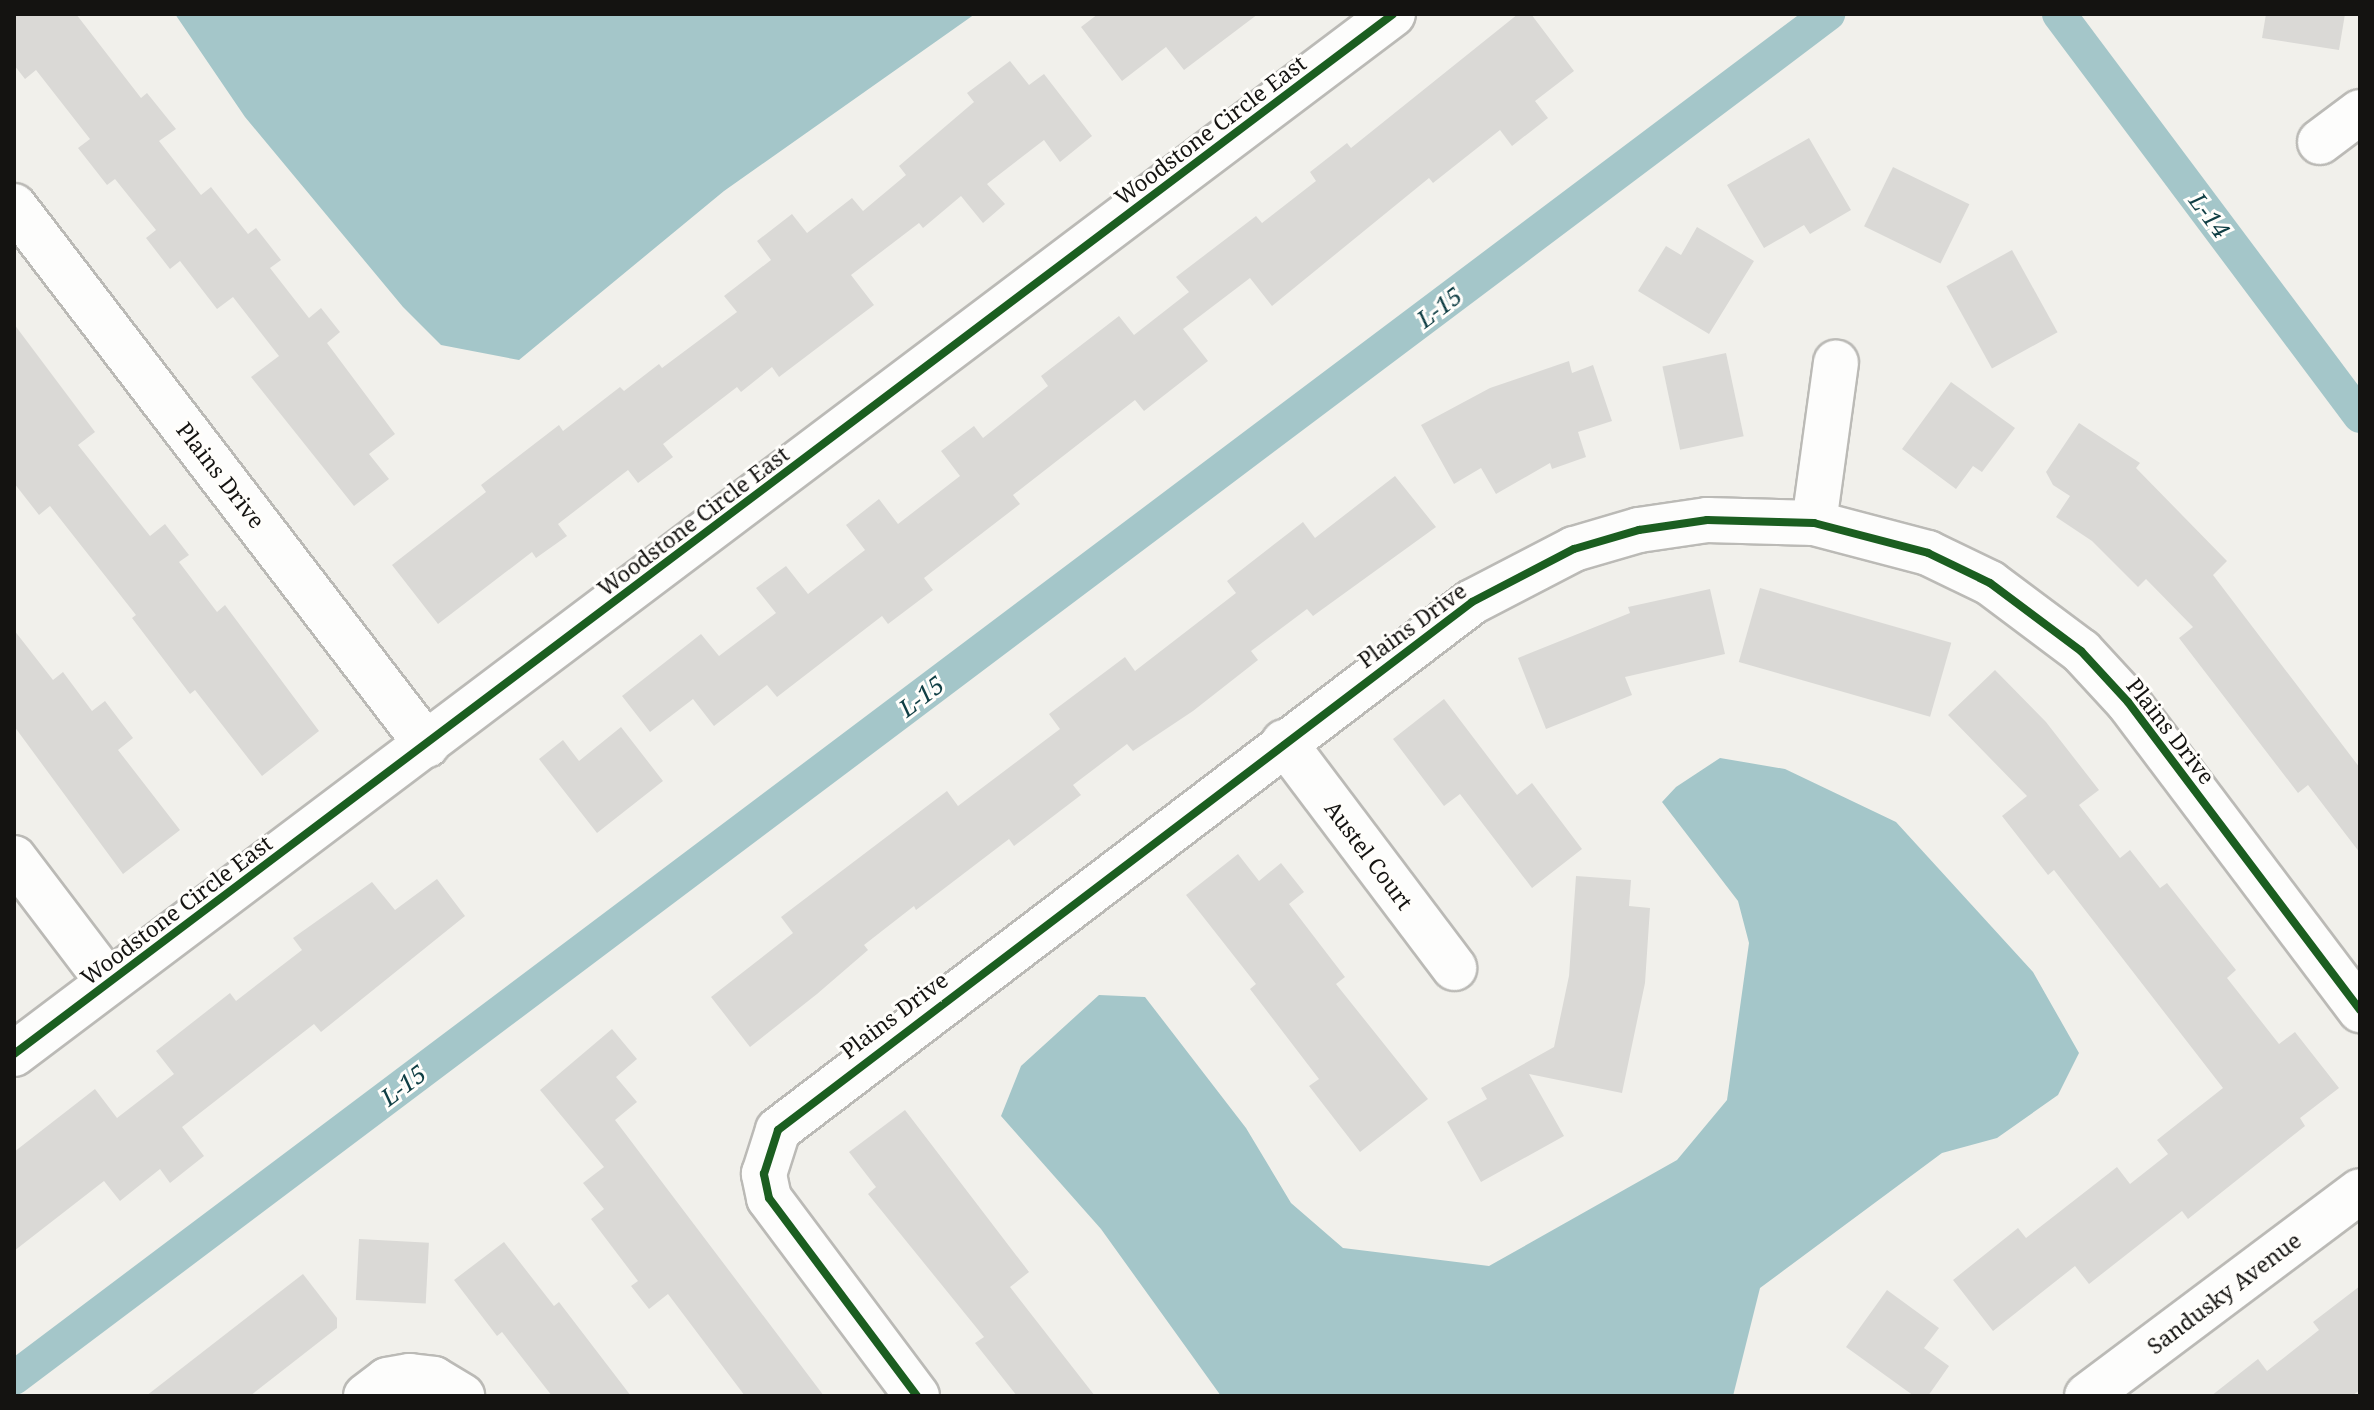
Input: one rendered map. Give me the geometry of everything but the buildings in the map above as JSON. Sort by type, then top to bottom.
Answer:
[{"type":"street","name":"Woodstone Circle East","points":[[14,1054],[1393,14]]},
{"type":"street","points":[[2320,142],[2360,112]]},
{"type":"street","name":"Plains Drive","points":[[14,206],[427,745]]},
{"type":"street","points":[[1814,523],[1836,363]]},
{"type":"street","name":"Plains Drive","points":[[917,1396],[769,1198],[764,1174],[778,1130],[1284,742],[1472,602],[1574,549],[1639,530],[1707,520],[1814,523],[1928,553],[1990,583],[2081,651],[2128,702],[2360,1010]]},
{"type":"street","name":"Austel Court","points":[[1284,742],[1454,968]]},
{"type":"street","points":[[14,858],[108,982]]},
{"type":"street","name":"Sandusky Avenue","points":[[2087,1396],[2360,1191]]},
{"type":"street","points":[[366,1396],[387,1380],[410,1376],[434,1379],[462,1396]]},
{"type":"water","points":[[175,14],[975,14],[724,191],[519,360],[441,345],[403,307],[245,117]]},
{"type":"water","points":[[1720,758],[1785,769],[1896,822],[2033,972],[2079,1053],[2058,1095],[1997,1138],[1942,1153],[1760,1288],[1733,1396],[1221,1396],[1101,1229],[1001,1116],[1021,1066],[1099,995],[1145,997],[1246,1128],[1291,1203],[1343,1248],[1489,1266],[1677,1160],[1727,1100],[1749,943],[1738,901],[1662,802],[1676,787]]},
{"type":"waterway","name":"L-15","points":[[14,1378],[1828,14]]},
{"type":"waterway","name":"L-14","points":[[2059,14],[2360,416]]},
{"type":"cycle path","points":[[14,1054],[1393,14]]},
{"type":"cycle path","points":[[917,1396],[769,1198],[764,1174],[778,1130],[1472,602],[1574,549],[1639,530],[1707,520],[1814,523],[1928,553],[1990,583],[2081,651],[2128,702],[2360,1010]]}]
